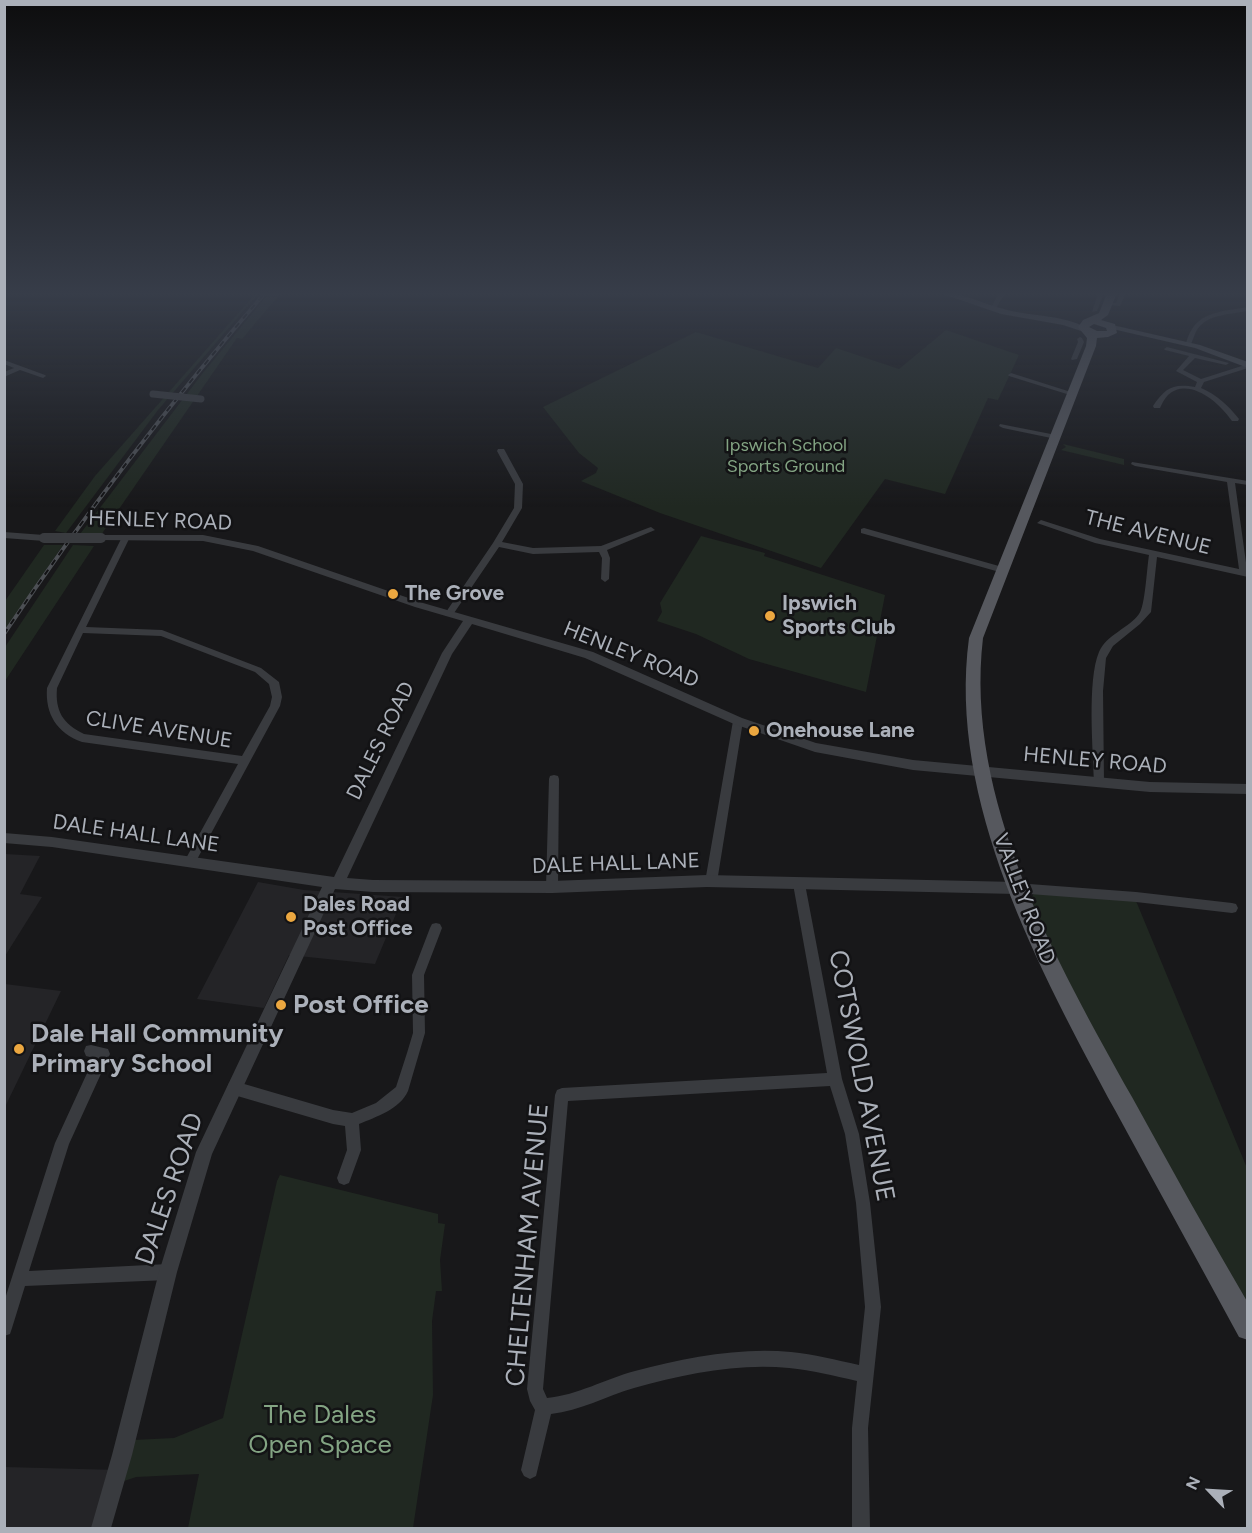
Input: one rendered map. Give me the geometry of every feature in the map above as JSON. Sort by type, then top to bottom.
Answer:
[{"type":"main road","name":"VALLEY ROAD","points":[[1077,365],[1072,394],[1056,438],[976,638],[973,657],[973,707],[981,771],[997,831],[1016,888],[1038,941],[1071,1008],[1248,1328]]},
{"type":"street","points":[[10,365],[44,376]]},
{"type":"street","points":[[1179,371],[1185,365]]},
{"type":"street","points":[[1169,373],[1179,371],[1201,381],[1248,366]]},
{"type":"street","points":[[4,375],[19,368]]},
{"type":"street","points":[[1011,375],[1072,394]]},
{"type":"street","points":[[1197,389],[1201,381]]},
{"type":"street","points":[[1157,407],[1160,397],[1167,391],[1197,389],[1222,403],[1232,419],[1244,423]]},
{"type":"street","points":[[153,394],[201,399]]},
{"type":"street","points":[[1006,428],[1056,438]]},
{"type":"street","points":[[449,614],[497,544],[518,508],[519,484],[501,451]]},
{"type":"street","points":[[1135,464],[1248,483]]},
{"type":"street","points":[[1232,480],[1246,574]]},
{"type":"street","name":"THE AVENUE","points":[[1041,523],[1153,555],[1246,574]]},
{"type":"street","points":[[497,544],[545,552],[602,549],[651,530]]},
{"type":"street","points":[[864,531],[1003,570]]},
{"type":"street","name":"HENLEY ROAD","points":[[4,535],[44,538],[196,538],[240,544],[449,614],[589,656],[738,721],[795,742],[849,754],[913,765],[1167,788],[1248,789]]},
{"type":"street","name":"CLIVE AVENUE","points":[[125,539],[52,688],[51,709],[62,726],[82,738],[246,761]]},
{"type":"street","points":[[602,549],[606,558],[605,579]]},
{"type":"street","points":[[1099,782],[1100,658],[1113,639],[1142,619],[1146,612],[1153,555]]},
{"type":"street","name":"DALES ROAD","points":[[101,1528],[122,1455],[168,1272],[204,1152],[447,654],[469,620]]},
{"type":"street","points":[[81,630],[162,633],[267,675],[274,682],[275,706],[190,862]]},
{"type":"street","points":[[711,882],[738,721]]},
{"type":"street","points":[[552,887],[554,779]]},
{"type":"street","name":"DALE HALL LANE","points":[[4,838],[335,883],[449,888],[711,882],[1016,888],[1155,898],[1232,908]]},
{"type":"street","name":"COTSWOLD AVENUE","points":[[800,884],[835,1079],[852,1134],[873,1307],[860,1428],[861,1528]]},
{"type":"street","points":[[234,1088],[333,1117],[352,1120],[381,1108],[400,1090],[414,1053],[418,1033],[418,975],[436,928]]},
{"type":"street","points":[[4,1328],[62,1143],[103,1054],[91,1052]]},
{"type":"street","name":"CHELTENHAM AVENUE","points":[[835,1079],[562,1095],[535,1389],[538,1401],[544,1407],[560,1406],[632,1380],[711,1364],[740,1361],[790,1360],[867,1375]]},
{"type":"street","points":[[344,1178],[354,1150],[352,1120]]},
{"type":"street","points":[[20,1279],[168,1272]]},
{"type":"street","points":[[530,1470],[544,1407]]},
{"type":"shaded area","points":[[5,854],[40,856],[20,894],[42,897],[5,956]]},
{"type":"shaded area","points":[[258,882],[304,890],[403,897],[375,964],[289,955],[264,1008],[197,999]]},
{"type":"shaded area","name":"Dale Hall Community Primary School","points":[[4,984],[61,991],[5,1107]]},
{"type":"shaded area","points":[[5,1467],[118,1470],[101,1528],[5,1528]]},
{"type":"green space","points":[[193,365],[197,365],[158,410],[66,533],[55,531],[95,476]]},
{"type":"green space","points":[[210,365],[219,365],[101,535],[80,534]]},
{"type":"green space","name":"Ipswich School Sports Ground","points":[[630,365],[806,365],[818,368],[821,365],[886,365],[899,369],[904,365],[1015,365],[998,400],[988,398],[945,494],[885,479],[821,568],[660,513],[581,481],[596,473],[598,468],[579,453],[543,407]]},
{"type":"green space","points":[[1063,444],[1124,459],[1124,465],[1061,450],[1066,447]]},
{"type":"green space","name":"Ipswich Sports Club","points":[[701,536],[765,553],[764,556],[885,595],[866,692],[749,659],[696,634],[657,621],[662,612],[660,603]]},
{"type":"green space","points":[[44,545],[63,545],[5,631],[5,601]]},
{"type":"green space","points":[[73,545],[94,546],[5,681],[5,647]]},
{"type":"green space","points":[[1034,893],[1136,901],[1247,1168],[1247,1307],[1161,1157],[1078,1003],[1031,899]]},
{"type":"green space","name":"The Dales Open Space","points":[[280,1175],[438,1214],[438,1223],[445,1224],[440,1260],[442,1291],[436,1291],[432,1321],[433,1395],[413,1528],[188,1528],[199,1474],[136,1477],[118,1483],[134,1440],[174,1438],[223,1418]]},
{"type":"railway","points":[[4,634],[129,459],[205,365]]},
{"type":"place","name":"The Grove","points":[[393,594]]},
{"type":"place","name":"Ipswich Sports Club","points":[[770,616]]},
{"type":"place","name":"Onehouse Lane","points":[[754,731]]},
{"type":"place","name":"Dales Road Post Office","points":[[291,917]]},
{"type":"place","name":"Post Office","points":[[281,1005]]},
{"type":"place","name":"Dale Hall Community Primary School","points":[[19,1049]]}]
